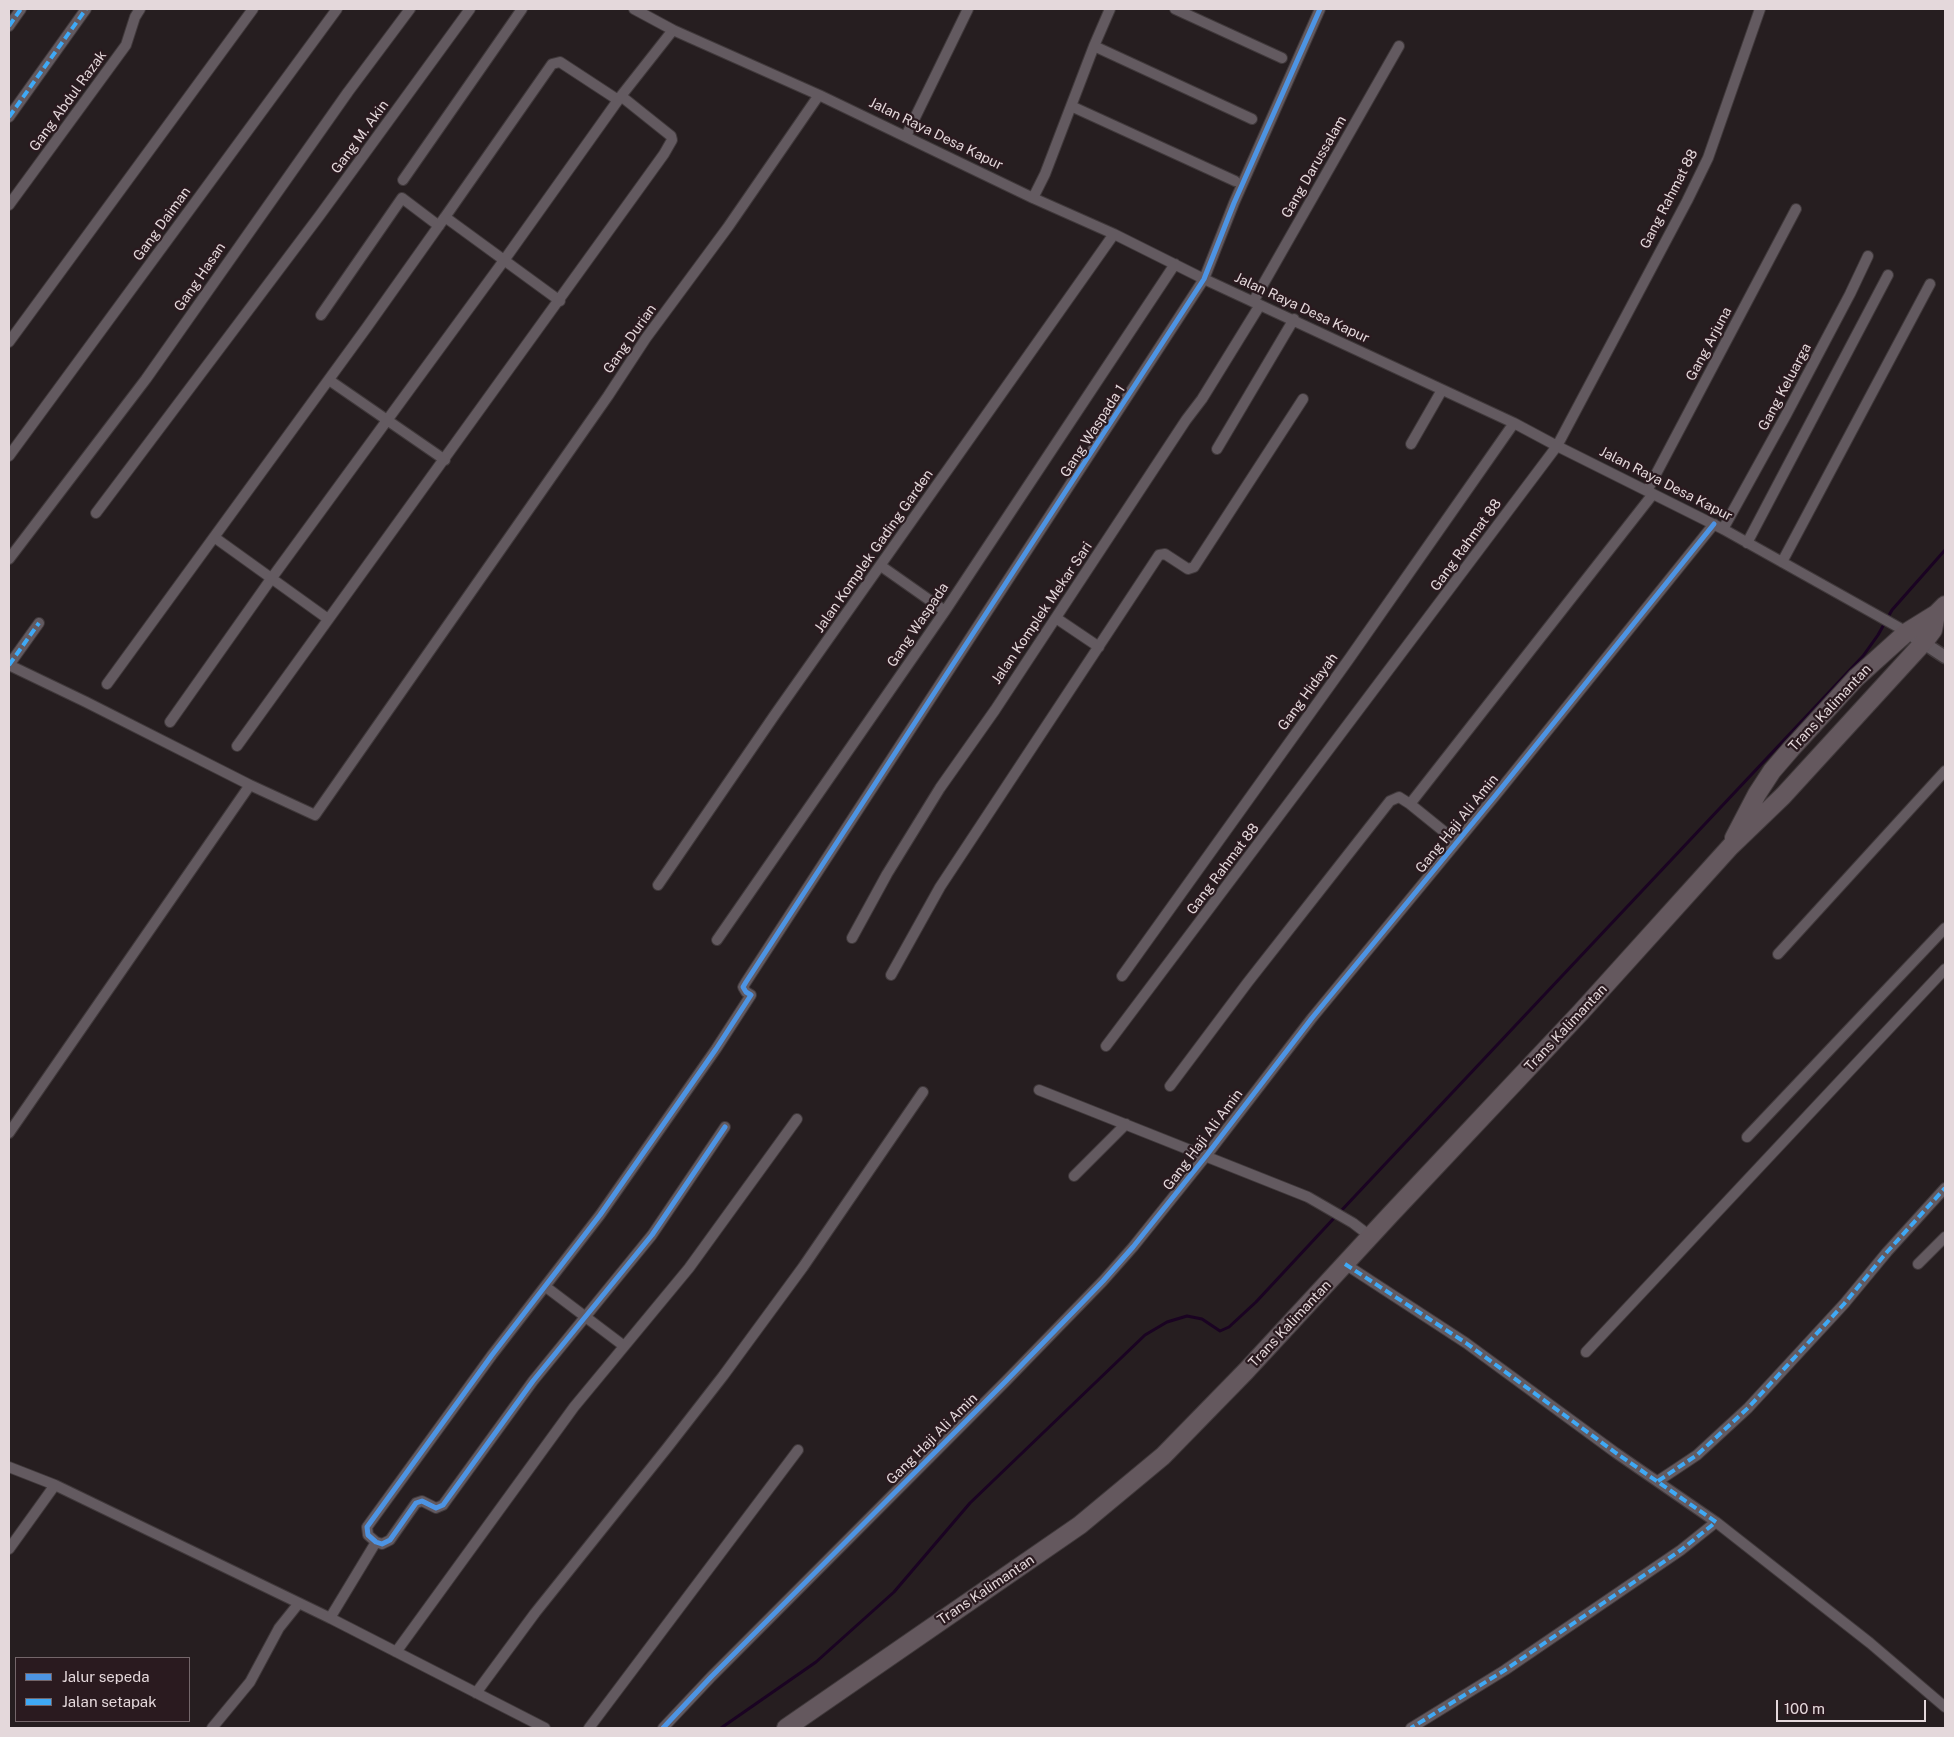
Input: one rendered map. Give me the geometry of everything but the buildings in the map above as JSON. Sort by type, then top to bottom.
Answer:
[{"type":"highway","name":"Trans Kalimantan","points":[[1730,848],[1744,816],[1772,771],[1856,678],[1907,632],[1941,610]]},
{"type":"highway","name":"Trans Kalimantan","points":[[786,1728],[1080,1525],[1120,1494],[1162,1456],[1208,1411],[1581,1012],[1730,848],[1938,652],[1933,630],[1941,610]]},
{"type":"street","points":[[9,26],[21,9]]},
{"type":"street","points":[[9,117],[86,9]]},
{"type":"street","name":"Gang Abdul Razak","points":[[9,205],[126,46],[135,17],[140,9]]},
{"type":"street","points":[[9,342],[253,9]]},
{"type":"street","name":"Gang Daiman","points":[[9,456],[337,9]]},
{"type":"street","name":"Gang Hasan","points":[[9,559],[146,379],[348,92],[410,9]]},
{"type":"street","name":"Gang M. Akin","points":[[96,514],[366,153],[470,9]]},
{"type":"street","points":[[403,180],[522,9]]},
{"type":"street","name":"Jalan Raya Desa Kapur","points":[[634,9],[673,30],[819,95],[1033,198],[1114,234],[1204,279],[1294,319],[1514,423],[1718,527],[1907,632],[1938,652]]},
{"type":"street","points":[[906,136],[968,9]]},
{"type":"street","points":[[1033,198],[1045,174],[1110,9]]},
{"type":"street","points":[[1175,9],[1282,58]]},
{"type":"street","name":"Gang Waspada 1","points":[[546,1287],[600,1215],[716,1049],[751,995],[743,988],[746,982],[1204,279],[1234,203],[1320,9]]},
{"type":"street","name":"Gang Rahmat 88","points":[[1106,1046],[1557,446],[1708,158],[1760,9]]},
{"type":"street","points":[[170,722],[271,579],[620,98],[673,30]]},
{"type":"street","points":[[1094,46],[1252,119]]},
{"type":"street","name":"Gang Darussalam","points":[[1256,303],[1398,46]]},
{"type":"street","points":[[106,684],[329,380],[552,64],[560,62],[620,98],[668,132],[672,140],[560,300],[237,746]]},
{"type":"street","name":"Gang Durian","points":[[250,785],[315,815],[608,396],[646,338],[728,227],[819,95]]},
{"type":"street","points":[[1071,106],[1235,181]]},
{"type":"street","points":[[321,315],[402,198],[505,259],[560,300]]},
{"type":"street","name":"Gang Arjuna","points":[[1410,804],[1650,493],[1796,209]]},
{"type":"street","name":"Jalan Komplek Gading Garden","points":[[658,885],[1114,234]]},
{"type":"street","name":"Gang Keluarga","points":[[1718,527],[1786,415],[1868,256]]},
{"type":"street","name":"Gang Waspada","points":[[717,940],[945,611],[1175,264]]},
{"type":"street","points":[[1747,543],[1888,275]]},
{"type":"street","points":[[1782,562],[1930,284]]},
{"type":"street","name":"Jalan Komplek Mekar Sari","points":[[852,938],[887,874],[940,788],[1056,618],[1186,420],[1202,399],[1256,303]]},
{"type":"street","points":[[1217,449],[1294,319]]},
{"type":"street","points":[[329,380],[445,460]]},
{"type":"street","points":[[1411,444],[1442,390]]},
{"type":"street","points":[[890,976],[940,887],[1159,555],[1165,554],[1188,569],[1194,567],[1303,399]]},
{"type":"street","name":"Gang Hidayah","points":[[1122,976],[1343,668],[1514,423]]},
{"type":"street","name":"Gang Haji Ali Amin","points":[[663,1728],[711,1677],[1092,1293],[1133,1247],[1312,1018],[1718,527]]},
{"type":"street","points":[[214,537],[328,619]]},
{"type":"street","points":[[881,566],[945,611]]},
{"type":"street","points":[[1056,618],[1099,648]]},
{"type":"street","points":[[9,1133],[250,785],[9,665],[39,623]]},
{"type":"street","points":[[1778,954],[1945,771]]},
{"type":"street","points":[[1170,1086],[1248,982],[1390,801],[1395,797],[1399,797],[1457,842]]},
{"type":"street","points":[[1747,1137],[1945,928]]},
{"type":"street","points":[[1586,1352],[1945,969]]},
{"type":"street","points":[[1039,1090],[1308,1197],[1340,1214],[1370,1236]]},
{"type":"street","points":[[476,1693],[536,1613],[723,1376],[803,1266],[922,1092]]},
{"type":"street","points":[[396,1652],[574,1407],[688,1268],[797,1119]]},
{"type":"street","points":[[1074,1176],[1126,1124]]},
{"type":"street","points":[[624,1346],[584,1317],[546,1287],[536,1297],[492,1355],[367,1527],[368,1536],[382,1544],[390,1540],[416,1503],[422,1501],[436,1508],[443,1505],[533,1381],[584,1317],[652,1235],[725,1127]]},
{"type":"street","points":[[1658,1481],[1697,1455],[1748,1408],[1844,1304],[1887,1252],[1945,1188]]},
{"type":"street","points":[[1918,1264],[1945,1237]]},
{"type":"street","points":[[1345,1264],[1466,1343],[1716,1522],[1870,1643],[1945,1707]]},
{"type":"street","points":[[589,1728],[798,1450]]},
{"type":"street","points":[[9,1468],[55,1485],[330,1618],[476,1693],[537,1727]]},
{"type":"street","points":[[9,1549],[55,1485]]},
{"type":"street","points":[[1411,1728],[1520,1659],[1681,1550],[1716,1522]]},
{"type":"street","points":[[330,1618],[376,1542]]},
{"type":"street","points":[[212,1728],[250,1682],[279,1628],[299,1603]]},
{"type":"waterway","points":[[1340,1212],[1863,656],[1892,610],[1945,550]]},
{"type":"waterway","points":[[721,1728],[816,1662],[894,1592],[970,1503],[1145,1335],[1167,1322],[1187,1316],[1202,1319],[1220,1331],[1229,1327],[1256,1302],[1336,1216]]},
{"type":"marked path","points":[[9,26],[21,9]]},
{"type":"marked path","points":[[9,117],[86,9]]},
{"type":"marked path","points":[[9,665],[39,623]]},
{"type":"marked path","points":[[1658,1481],[1697,1455],[1748,1408],[1844,1304],[1887,1252],[1945,1188]]},
{"type":"marked path","points":[[1345,1264],[1466,1343],[1616,1453],[1716,1522],[1681,1550],[1505,1670],[1411,1728]]},
{"type":"cycle path","points":[[725,1127],[652,1235],[533,1381],[443,1505],[436,1508],[422,1501],[416,1503],[390,1540],[382,1544],[376,1542],[368,1535],[367,1527],[492,1355],[600,1215],[716,1049],[751,995],[743,987],[746,982],[1204,279],[1234,203],[1320,9]]},
{"type":"cycle path","points":[[663,1728],[711,1677],[1006,1381],[1103,1281],[1133,1247],[1312,1018],[1495,796],[1714,524]]}]
